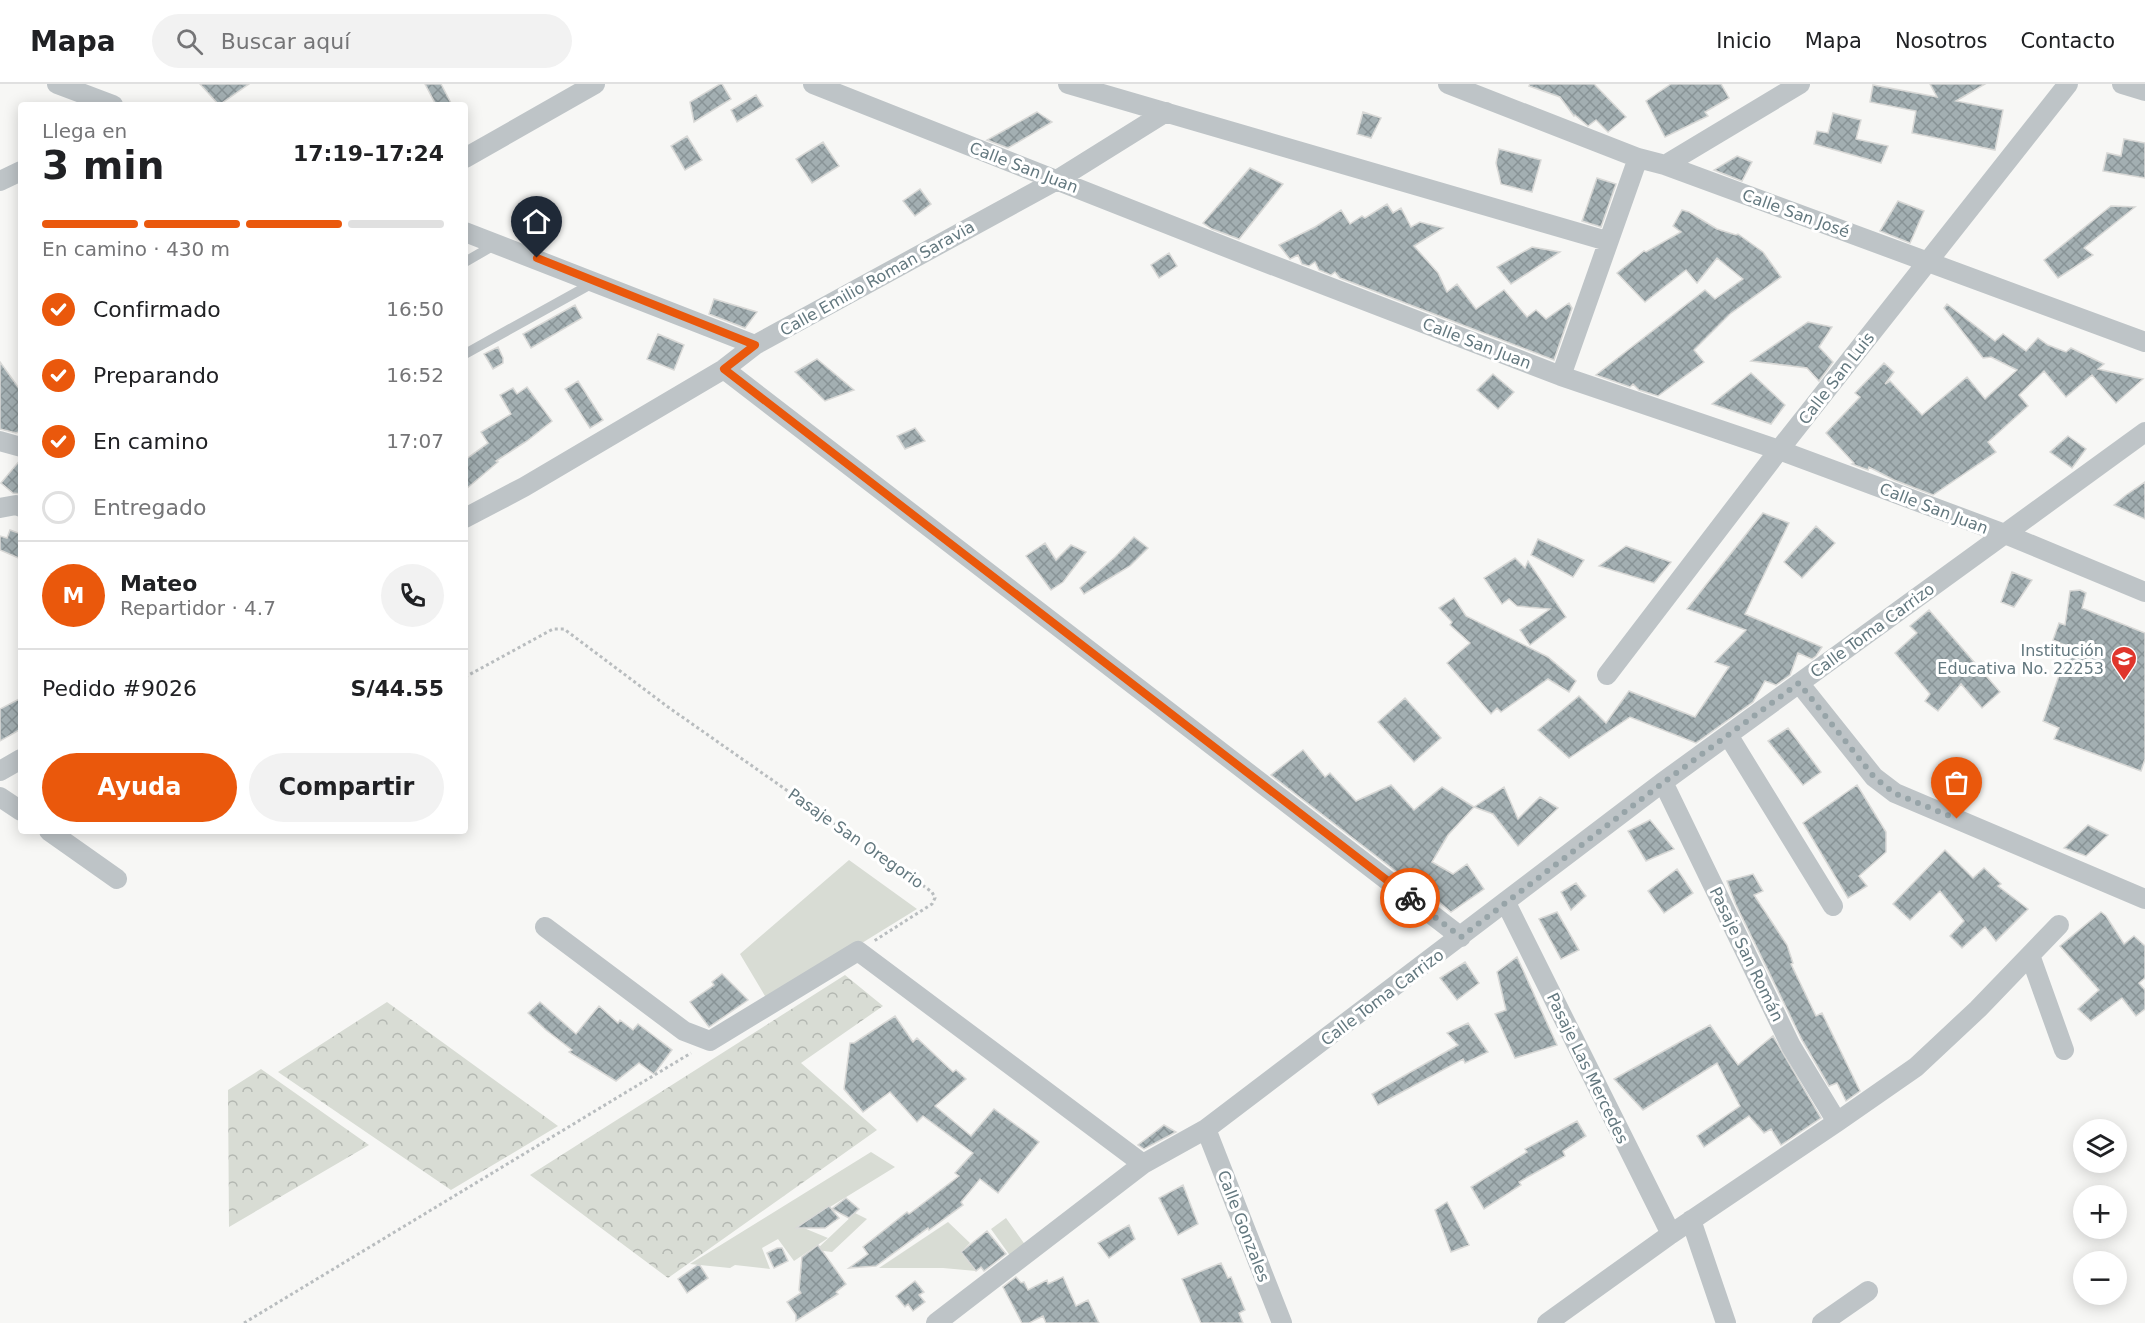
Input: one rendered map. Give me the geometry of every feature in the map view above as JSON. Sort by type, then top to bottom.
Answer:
[{"type":"street","points":[[57,84],[105,102]]},
{"type":"street","points":[[468,156],[595,84]]},
{"type":"street","name":"Calle San Juan","points":[[813,84],[1561,376],[1779,450],[2005,534],[2145,592]]},
{"type":"street","points":[[1068,84],[1607,241]]},
{"type":"street","name":"Calle San José","points":[[1448,84],[1638,158],[1665,165],[2145,342]]},
{"type":"street","points":[[1665,165],[1800,84]]},
{"type":"street","name":"Calle San Luis","points":[[1607,675],[1779,450],[2068,84]]},
{"type":"street","points":[[2122,84],[2145,91]]},
{"type":"street","name":"Calle Emilio Roman Saravia","points":[[468,516],[524,487],[724,369],[755,345],[1057,180],[1166,112]]},
{"type":"street","points":[[1561,376],[1638,158]]},
{"type":"street","points":[[0,181],[18,172]]},
{"type":"street","points":[[468,233],[755,345]]},
{"type":"street","points":[[724,369],[1461,937]]},
{"type":"street","name":"Calle Toma Carrizo","points":[[936,1323],[1143,1164],[1206,1129],[1664,782],[2145,432]]},
{"type":"street","points":[[0,441],[18,446]]},
{"type":"street","points":[[0,507],[18,506]]},
{"type":"street","points":[[1799,683],[1874,777],[1894,793],[2145,899]]},
{"type":"street","points":[[1728,735],[1833,906]]},
{"type":"street","points":[[0,771],[18,761]]},
{"type":"street","name":"Pasaje San Román","points":[[1664,782],[1791,1046],[1837,1122]]},
{"type":"street","points":[[0,797],[18,809]]},
{"type":"street","points":[[53,834],[117,879]]},
{"type":"street","name":"Pasaje Las Mercedes","points":[[1506,903],[1671,1234]]},
{"type":"street","points":[[1547,1323],[1691,1220],[1916,1067],[1978,1009],[2059,925]]},
{"type":"street","points":[[545,927],[684,1031],[710,1041],[858,951],[1143,1164]]},
{"type":"street","points":[[2030,955],[2064,1050]]},
{"type":"street","name":"Calle Gonzales","points":[[1206,1129],[1282,1323]]},
{"type":"street","points":[[1691,1220],[1726,1323]]},
{"type":"street","points":[[1822,1323],[1868,1291]]},
{"type":"lane","points":[[468,260],[498,243]]},
{"type":"lane","points":[[468,352],[595,281]]},
{"type":"path","name":"Pasaje San Oregorio","points":[[468,675],[553,629],[564,629],[668,707],[932,892],[935,898],[932,904],[858,951]]},
{"type":"path","points":[[244,1323],[710,1041]]},
{"type":"green space","points":[[849,860],[917,909],[768,1001],[740,954]]},
{"type":"green space","points":[[845,975],[883,1006],[801,1063],[877,1130],[668,1278],[530,1175]]},
{"type":"green space","points":[[387,1002],[558,1126],[451,1190],[278,1072]]},
{"type":"green space","points":[[261,1069],[369,1145],[229,1227],[228,1090]]},
{"type":"green space","points":[[871,1152],[895,1167],[799,1226],[828,1238],[794,1261],[778,1239],[762,1248],[770,1269],[735,1265],[730,1268],[690,1264]]},
{"type":"green space","points":[[855,1213],[867,1219],[832,1252],[816,1250]]},
{"type":"green space","points":[[1006,1218],[1026,1246],[1011,1257],[991,1229]]},
{"type":"green space","points":[[948,1222],[970,1243],[961,1252],[976,1271],[943,1268],[879,1268]]},
{"type":"building","points":[[200,84],[249,84],[223,102],[216,102]]},
{"type":"building","points":[[425,84],[441,84],[450,102],[434,102]]},
{"type":"building","points":[[720,84],[731,99],[694,122],[690,102]]},
{"type":"building","points":[[1530,84],[1594,84],[1626,117],[1608,132],[1596,120],[1588,126],[1574,116],[1560,97],[1529,86]]},
{"type":"building","points":[[1671,84],[1721,84],[1729,98],[1705,112],[1708,116],[1665,137],[1646,101]]},
{"type":"building","points":[[1930,84],[1985,84],[1956,101],[2003,110],[1995,150],[1912,133],[1916,111],[1870,102],[1873,85],[1937,97]]},
{"type":"building","points":[[756,95],[763,106],[737,122],[731,110]]},
{"type":"building","points":[[1037,112],[1052,122],[1008,148],[987,140]]},
{"type":"building","points":[[1363,112],[1381,118],[1371,138],[1357,134]]},
{"type":"building","points":[[1833,113],[1861,120],[1856,139],[1888,146],[1881,163],[1814,144],[1817,131],[1828,133]]},
{"type":"building","points":[[687,136],[702,160],[685,170],[671,146]]},
{"type":"building","points":[[2124,139],[2145,143],[2145,178],[2103,171],[2107,153],[2121,156]]},
{"type":"building","points":[[823,142],[839,166],[812,183],[796,159]]},
{"type":"building","points":[[1499,149],[1541,160],[1532,192],[1501,184],[1496,163]]},
{"type":"building","points":[[1737,156],[1752,162],[1742,181],[1714,170]]},
{"type":"building","points":[[1250,168],[1283,184],[1239,239],[1212,229],[1203,223]]},
{"type":"building","points":[[1597,178],[1616,184],[1601,227],[1582,221]]},
{"type":"building","points":[[920,189],[931,204],[915,216],[903,201]]},
{"type":"building","points":[[1898,201],[1924,211],[1910,243],[1880,231]]},
{"type":"building","points":[[1387,204],[1393,213],[1401,208],[1411,227],[1420,222],[1443,228],[1414,246],[1438,273],[1447,292],[1457,284],[1476,309],[1504,290],[1527,317],[1536,310],[1546,319],[1569,303],[1572,308],[1554,360],[1340,278],[1335,272],[1331,275],[1319,270],[1315,262],[1309,266],[1302,264],[1298,255],[1290,259],[1279,245],[1315,227],[1341,210],[1350,224],[1362,216],[1365,218]]},
{"type":"building","points":[[2111,206],[2135,207],[2084,248],[2093,255],[2058,278],[2044,260]]},
{"type":"building","points":[[1682,210],[1717,229],[1738,234],[1763,252],[1781,277],[1730,314],[1694,350],[1704,362],[1658,396],[1639,390],[1633,384],[1630,387],[1596,375],[1705,290],[1715,299],[1743,279],[1717,258],[1697,283],[1686,270],[1645,302],[1617,273],[1644,251],[1646,252],[1681,232],[1673,226]]},
{"type":"building","points":[[1532,247],[1560,252],[1511,284],[1497,267]]},
{"type":"building","points":[[1169,253],[1177,266],[1159,278],[1151,265]]},
{"type":"building","points":[[714,299],[757,312],[745,328],[709,314]]},
{"type":"building","points":[[1947,304],[1995,341],[2003,334],[2026,351],[2038,338],[2048,345],[2066,352],[2071,348],[2104,364],[2098,369],[2143,379],[2116,403],[2092,375],[2066,397],[2044,371],[2019,395],[2028,406],[1988,442],[1996,452],[1933,495],[1894,480],[1869,467],[1868,470],[1852,464],[1854,463],[1826,433],[1860,397],[1855,393],[1884,363],[1894,372],[1885,384],[1890,381],[1922,415],[1967,377],[1985,399],[2017,370],[1991,357],[1983,358],[1944,308]]},
{"type":"building","points":[[575,305],[582,318],[531,348],[523,334]]},
{"type":"building","points":[[1808,322],[1832,327],[1819,347],[1833,362],[1819,381],[1807,368],[1751,361]]},
{"type":"building","points":[[658,334],[684,345],[674,370],[647,359]]},
{"type":"building","points":[[498,347],[503,363],[493,369],[484,354]]},
{"type":"building","points":[[817,359],[854,390],[825,401],[795,372]]},
{"type":"building","points":[[0,362],[18,387],[18,432],[0,429]]},
{"type":"building","points":[[1751,373],[1785,405],[1771,424],[1712,404]]},
{"type":"building","points":[[1493,374],[1514,392],[1498,409],[1477,390]]},
{"type":"building","points":[[578,381],[603,420],[590,428],[565,389]]},
{"type":"building","points":[[527,387],[552,421],[496,461],[498,462],[468,487],[468,458],[488,443],[481,432],[511,414],[500,395],[513,388],[517,394]]},
{"type":"building","points":[[915,428],[925,441],[905,449],[897,436]]},
{"type":"building","points":[[2068,436],[2086,449],[2072,468],[2050,452]]},
{"type":"building","points":[[18,463],[18,494],[13,493],[1,483]]},
{"type":"building","points":[[2145,482],[2145,519],[2114,505],[2126,495]]},
{"type":"building","points":[[1763,513],[1789,523],[1745,614],[1822,647],[1816,656],[1812,659],[1798,653],[1790,675],[1776,685],[1765,681],[1753,702],[1696,743],[1630,717],[1569,758],[1538,730],[1579,696],[1606,723],[1629,691],[1695,717],[1729,667],[1715,662],[1746,630],[1687,609]]},
{"type":"building","points":[[1816,526],[1835,543],[1802,578],[1784,562]]},
{"type":"building","points":[[10,530],[18,533],[18,558],[0,550],[0,536],[7,538]]},
{"type":"building","points":[[1134,537],[1148,548],[1130,566],[1084,594],[1080,588]]},
{"type":"building","points":[[1538,539],[1584,560],[1573,577],[1531,555]]},
{"type":"building","points":[[1045,543],[1056,560],[1071,545],[1086,552],[1063,582],[1051,590],[1026,556]]},
{"type":"building","points":[[1626,546],[1671,562],[1654,583],[1599,566]]},
{"type":"building","points":[[1515,558],[1525,568],[1528,561],[1566,617],[1530,645],[1520,630],[1550,609],[1517,606],[1509,599],[1502,604],[1484,578]]},
{"type":"building","points":[[2012,572],[2032,580],[2014,607],[2001,602]]},
{"type":"building","points":[[2080,590],[2086,593],[2082,608],[2145,633],[2145,759],[2141,771],[2054,739],[2059,728],[2043,721],[2069,647],[2053,640],[2059,623],[2065,625],[2070,591]]},
{"type":"building","points":[[1454,598],[1466,616],[1548,657],[1576,681],[1569,692],[1548,679],[1501,712],[1497,708],[1491,714],[1447,663],[1470,643],[1450,625],[1452,622],[1439,608]]},
{"type":"building","points":[[1929,610],[2000,692],[1982,708],[1961,684],[1938,711],[1925,701],[1930,694],[1895,653],[1917,633],[1910,626]]},
{"type":"building","points":[[1405,698],[1441,738],[1414,762],[1378,722]]},
{"type":"building","points":[[18,700],[18,731],[0,741],[0,709]]},
{"type":"building","points":[[1788,728],[1821,772],[1803,785],[1768,741]]},
{"type":"building","points":[[1303,750],[1325,777],[1330,773],[1356,801],[1391,785],[1414,810],[1442,787],[1474,807],[1448,835],[1432,862],[1453,874],[1467,864],[1484,889],[1451,912],[1271,775]]},
{"type":"building","points":[[1857,785],[1886,832],[1886,852],[1859,876],[1867,886],[1848,898],[1803,823]]},
{"type":"building","points":[[1504,787],[1518,819],[1540,797],[1558,808],[1518,846],[1493,814],[1474,807]]},
{"type":"building","points":[[1650,820],[1674,849],[1646,861],[1628,831]]},
{"type":"building","points":[[2088,825],[2108,835],[2086,856],[2064,848]]},
{"type":"building","points":[[1945,850],[1973,878],[1984,868],[2001,884],[1998,886],[2028,909],[1996,941],[1985,927],[1962,948],[1950,936],[1964,921],[1940,891],[1910,920],[1893,904]]},
{"type":"building","points":[[1677,869],[1693,893],[1664,913],[1648,891]]},
{"type":"building","points":[[1753,874],[1763,891],[1754,895],[1787,945],[1793,963],[1791,964],[1816,1016],[1822,1013],[1860,1091],[1846,1101],[1837,1083],[1829,1086],[1802,1040],[1736,905],[1727,881]]},
{"type":"building","points":[[1576,883],[1586,896],[1571,910],[1561,892]]},
{"type":"building","points":[[1557,912],[1579,950],[1561,959],[1539,919]]},
{"type":"building","points":[[2101,912],[2124,944],[2134,936],[2145,946],[2145,978],[2139,983],[2145,990],[2145,1009],[2136,1016],[2122,998],[2091,1021],[2078,1009],[2099,990],[2060,946]]},
{"type":"building","points":[[1517,957],[1557,1045],[1515,1058],[1495,1014],[1506,1010],[1497,972]]},
{"type":"building","points":[[1465,962],[1479,983],[1457,1000],[1440,978]]},
{"type":"building","points":[[722,974],[748,1000],[709,1027],[690,1002],[714,985],[712,982]]},
{"type":"building","points":[[540,1002],[576,1034],[599,1006],[618,1023],[620,1020],[633,1030],[638,1024],[672,1050],[654,1074],[639,1063],[616,1081],[569,1052],[572,1050],[528,1013]]},
{"type":"building","points":[[895,1016],[913,1042],[917,1038],[953,1072],[956,1070],[966,1079],[935,1106],[971,1136],[994,1109],[1039,1142],[998,1193],[980,1179],[961,1202],[963,1205],[929,1230],[928,1228],[876,1266],[849,1268],[868,1254],[863,1247],[907,1212],[909,1214],[959,1176],[955,1173],[973,1153],[923,1116],[917,1122],[890,1092],[863,1112],[844,1089],[850,1043],[854,1043]]},
{"type":"building","points":[[1468,1023],[1488,1052],[1465,1063],[1463,1059],[1378,1105],[1372,1094],[1458,1045],[1447,1033]]},
{"type":"building","points":[[1710,1025],[1738,1065],[1773,1036],[1821,1118],[1781,1145],[1771,1129],[1764,1133],[1749,1116],[1704,1147],[1697,1136],[1740,1106],[1717,1063],[1643,1110],[1614,1079]]},
{"type":"building","points":[[1577,1121],[1586,1136],[1563,1151],[1565,1156],[1519,1182],[1521,1185],[1484,1209],[1471,1187],[1527,1152],[1525,1149]]},
{"type":"building","points":[[1164,1125],[1176,1132],[1144,1149],[1138,1145]]},
{"type":"building","points":[[1183,1185],[1198,1224],[1178,1235],[1159,1198]]},
{"type":"building","points":[[846,1198],[859,1209],[849,1218],[832,1209]]},
{"type":"building","points":[[1447,1202],[1469,1245],[1451,1252],[1435,1210]]},
{"type":"building","points":[[829,1206],[839,1218],[825,1228],[796,1228]]},
{"type":"building","points":[[1129,1225],[1135,1239],[1109,1258],[1098,1243]]},
{"type":"building","points":[[987,1231],[1006,1254],[984,1271],[981,1267],[976,1271],[961,1252]]},
{"type":"building","points":[[818,1245],[846,1284],[836,1292],[838,1294],[796,1321],[796,1315],[787,1302],[801,1293],[799,1290],[802,1257]]},
{"type":"building","points":[[782,1248],[788,1261],[774,1268],[767,1253]]},
{"type":"building","points":[[1221,1263],[1228,1278],[1231,1277],[1245,1310],[1239,1313],[1243,1323],[1201,1323],[1182,1279]]},
{"type":"building","points":[[699,1264],[708,1278],[687,1293],[678,1279]]},
{"type":"building","points":[[1016,1277],[1021,1283],[1024,1282],[1028,1290],[1047,1280],[1048,1284],[1063,1277],[1076,1306],[1088,1300],[1099,1323],[1046,1323],[1043,1316],[1029,1323],[1022,1323],[1003,1287]]},
{"type":"building","points":[[915,1281],[924,1292],[919,1295],[925,1302],[913,1311],[908,1304],[905,1307],[896,1296]]},
{"type":"way so far","points":[[1410,898],[1461,937],[1664,782],[1799,683],[1874,777],[1894,793],[1957,819]]},
{"type":"place","name":"Institución Educativa No. 22253","points":[[2124,682]]},
{"type":"route","points":[[537,258],[755,345],[724,369],[1410,898]]}]
